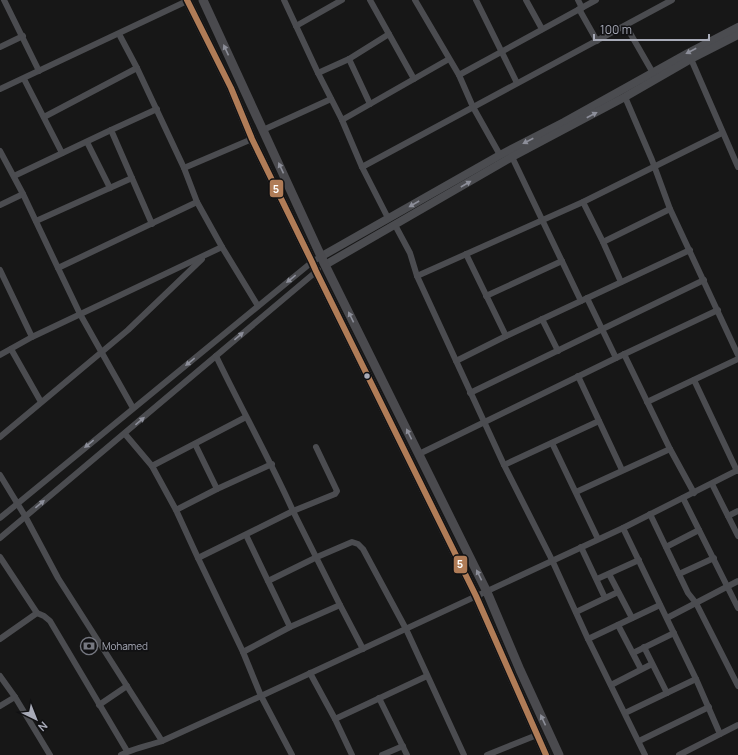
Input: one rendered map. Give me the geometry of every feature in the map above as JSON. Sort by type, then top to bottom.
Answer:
[{"type":"main road","points":[[203,0],[323,260],[487,592],[520,670],[560,755]]},
{"type":"main road","points":[[187,1],[231,88],[252,139],[316,272],[476,596],[546,755]]},
{"type":"street","points":[[4,0],[39,71]]},
{"type":"street","points":[[284,0],[342,120],[362,167],[388,218]]},
{"type":"street","points":[[296,26],[342,0]]},
{"type":"street","points":[[370,0],[414,79]]},
{"type":"street","points":[[415,0],[459,75],[473,107],[500,155]]},
{"type":"street","points":[[476,0],[517,83]]},
{"type":"street","points":[[526,0],[542,29]]},
{"type":"street","points":[[578,0],[597,41]]},
{"type":"street","points":[[459,75],[596,0]]},
{"type":"street","points":[[362,167],[672,0]]},
{"type":"street","points":[[0,89],[187,1]]},
{"type":"street","points":[[626,26],[652,73]]},
{"type":"street","points":[[0,538],[316,272],[323,260],[388,218],[500,155],[564,122],[738,27]]},
{"type":"street","points":[[119,34],[157,109],[184,168],[197,202],[222,247],[258,306]]},
{"type":"street","points":[[318,73],[349,59],[389,34]]},
{"type":"street","points":[[0,518],[312,262],[323,260],[395,225],[512,158],[625,97],[691,59],[738,35]]},
{"type":"street","points":[[0,47],[23,36]]},
{"type":"street","points":[[349,59],[370,104]]},
{"type":"street","points":[[342,120],[449,59]]},
{"type":"street","points":[[691,59],[738,167]]},
{"type":"street","points":[[44,117],[137,68]]},
{"type":"street","points":[[24,79],[62,153]]},
{"type":"street","points":[[625,97],[670,209],[738,355]]},
{"type":"street","points":[[263,130],[331,99]]},
{"type":"street","points":[[14,176],[157,109]]},
{"type":"street","points":[[111,130],[152,224]]},
{"type":"street","points":[[417,276],[583,202],[722,133]]},
{"type":"street","points":[[184,168],[252,139]]},
{"type":"street","points":[[87,142],[110,188]]},
{"type":"street","points":[[0,151],[23,194],[80,314],[133,408]]},
{"type":"street","points":[[512,158],[580,301]]},
{"type":"street","points":[[36,221],[132,178]]},
{"type":"street","points":[[0,205],[23,194]]},
{"type":"street","points":[[58,268],[197,202]]},
{"type":"street","points":[[583,202],[621,282]]},
{"type":"street","points":[[603,242],[670,209]]},
{"type":"street","points":[[395,225],[410,253],[417,276],[504,466],[552,560],[588,639],[624,713],[639,740],[645,755]]},
{"type":"street","points":[[0,355],[32,337],[222,247]]},
{"type":"street","points":[[456,361],[690,250]]},
{"type":"street","points":[[466,254],[506,336]]},
{"type":"street","points":[[0,436],[128,330],[206,255]]},
{"type":"street","points":[[486,296],[562,261]]},
{"type":"street","points":[[0,270],[32,337]]},
{"type":"street","points":[[470,393],[704,280]]},
{"type":"street","points":[[587,298],[616,358]]},
{"type":"street","points":[[419,454],[578,376],[718,310]]},
{"type":"street","points":[[542,319],[558,351]]},
{"type":"street","points":[[11,349],[41,402]]},
{"type":"street","points":[[624,354],[670,449],[694,493]]},
{"type":"street","points":[[216,356],[246,417],[272,464],[293,511],[363,649]]},
{"type":"street","points":[[647,402],[738,359]]},
{"type":"street","points":[[578,376],[622,470]]},
{"type":"street","points":[[121,755],[127,751],[149,746],[162,741],[487,592],[552,560],[623,528],[738,470],[694,380]]},
{"type":"street","points":[[152,466],[246,417]]},
{"type":"street","points":[[504,466],[599,421]]},
{"type":"street","points":[[125,434],[152,466],[176,510],[243,652],[261,696],[292,755]]},
{"type":"street","points":[[552,443],[598,539]]},
{"type":"street","points":[[195,444],[217,490]]},
{"type":"street","points":[[198,558],[293,511],[335,494],[337,491],[316,447]]},
{"type":"street","points":[[576,492],[670,449]]},
{"type":"street","points":[[176,510],[272,464]]},
{"type":"street","points":[[0,475],[25,516],[58,578],[162,741]]},
{"type":"street","points":[[712,484],[738,536]]},
{"type":"street","points":[[683,498],[738,608]]},
{"type":"street","points":[[728,516],[738,511]]},
{"type":"street","points":[[650,514],[688,593],[696,603],[736,675],[738,686]]},
{"type":"street","points":[[623,528],[696,679],[720,734]]},
{"type":"street","points":[[666,547],[699,530]]},
{"type":"street","points":[[246,535],[290,627]]},
{"type":"street","points":[[268,581],[352,542],[358,544],[363,549],[406,629],[464,755]]},
{"type":"street","points":[[581,547],[605,598]]},
{"type":"street","points":[[0,557],[37,613],[50,621],[127,751]]},
{"type":"street","points":[[679,574],[714,558]]},
{"type":"street","points":[[597,579],[639,560]]},
{"type":"street","points":[[609,574],[632,618]]},
{"type":"street","points":[[667,618],[738,581]]},
{"type":"street","points":[[576,612],[618,592]]},
{"type":"street","points":[[243,652],[290,627],[340,604]]},
{"type":"street","points":[[588,639],[660,605]]},
{"type":"street","points":[[0,639],[37,613]]},
{"type":"street","points":[[618,625],[641,669]]},
{"type":"street","points":[[632,653],[674,633]]},
{"type":"street","points":[[644,647],[667,693]]},
{"type":"street","points":[[611,685],[652,664]]},
{"type":"street","points":[[310,673],[335,719],[352,755]]},
{"type":"street","points":[[0,676],[15,697],[50,755]]},
{"type":"street","points":[[335,719],[427,676]]},
{"type":"street","points":[[624,713],[696,679]]},
{"type":"street","points":[[99,705],[127,686]]},
{"type":"street","points":[[0,706],[15,697]]},
{"type":"street","points":[[379,698],[407,755]]},
{"type":"street","points":[[639,740],[708,707]]},
{"type":"street","points":[[679,755],[691,752],[738,725]]},
{"type":"street","points":[[486,755],[537,735]]},
{"type":"street","points":[[382,755],[403,746]]},
{"type":"transit line","name":"5","points":[[187,0],[231,88],[252,139],[316,271],[476,596],[546,755]]},
{"type":"place","name":"Mohamed","points":[[89,646]]}]
